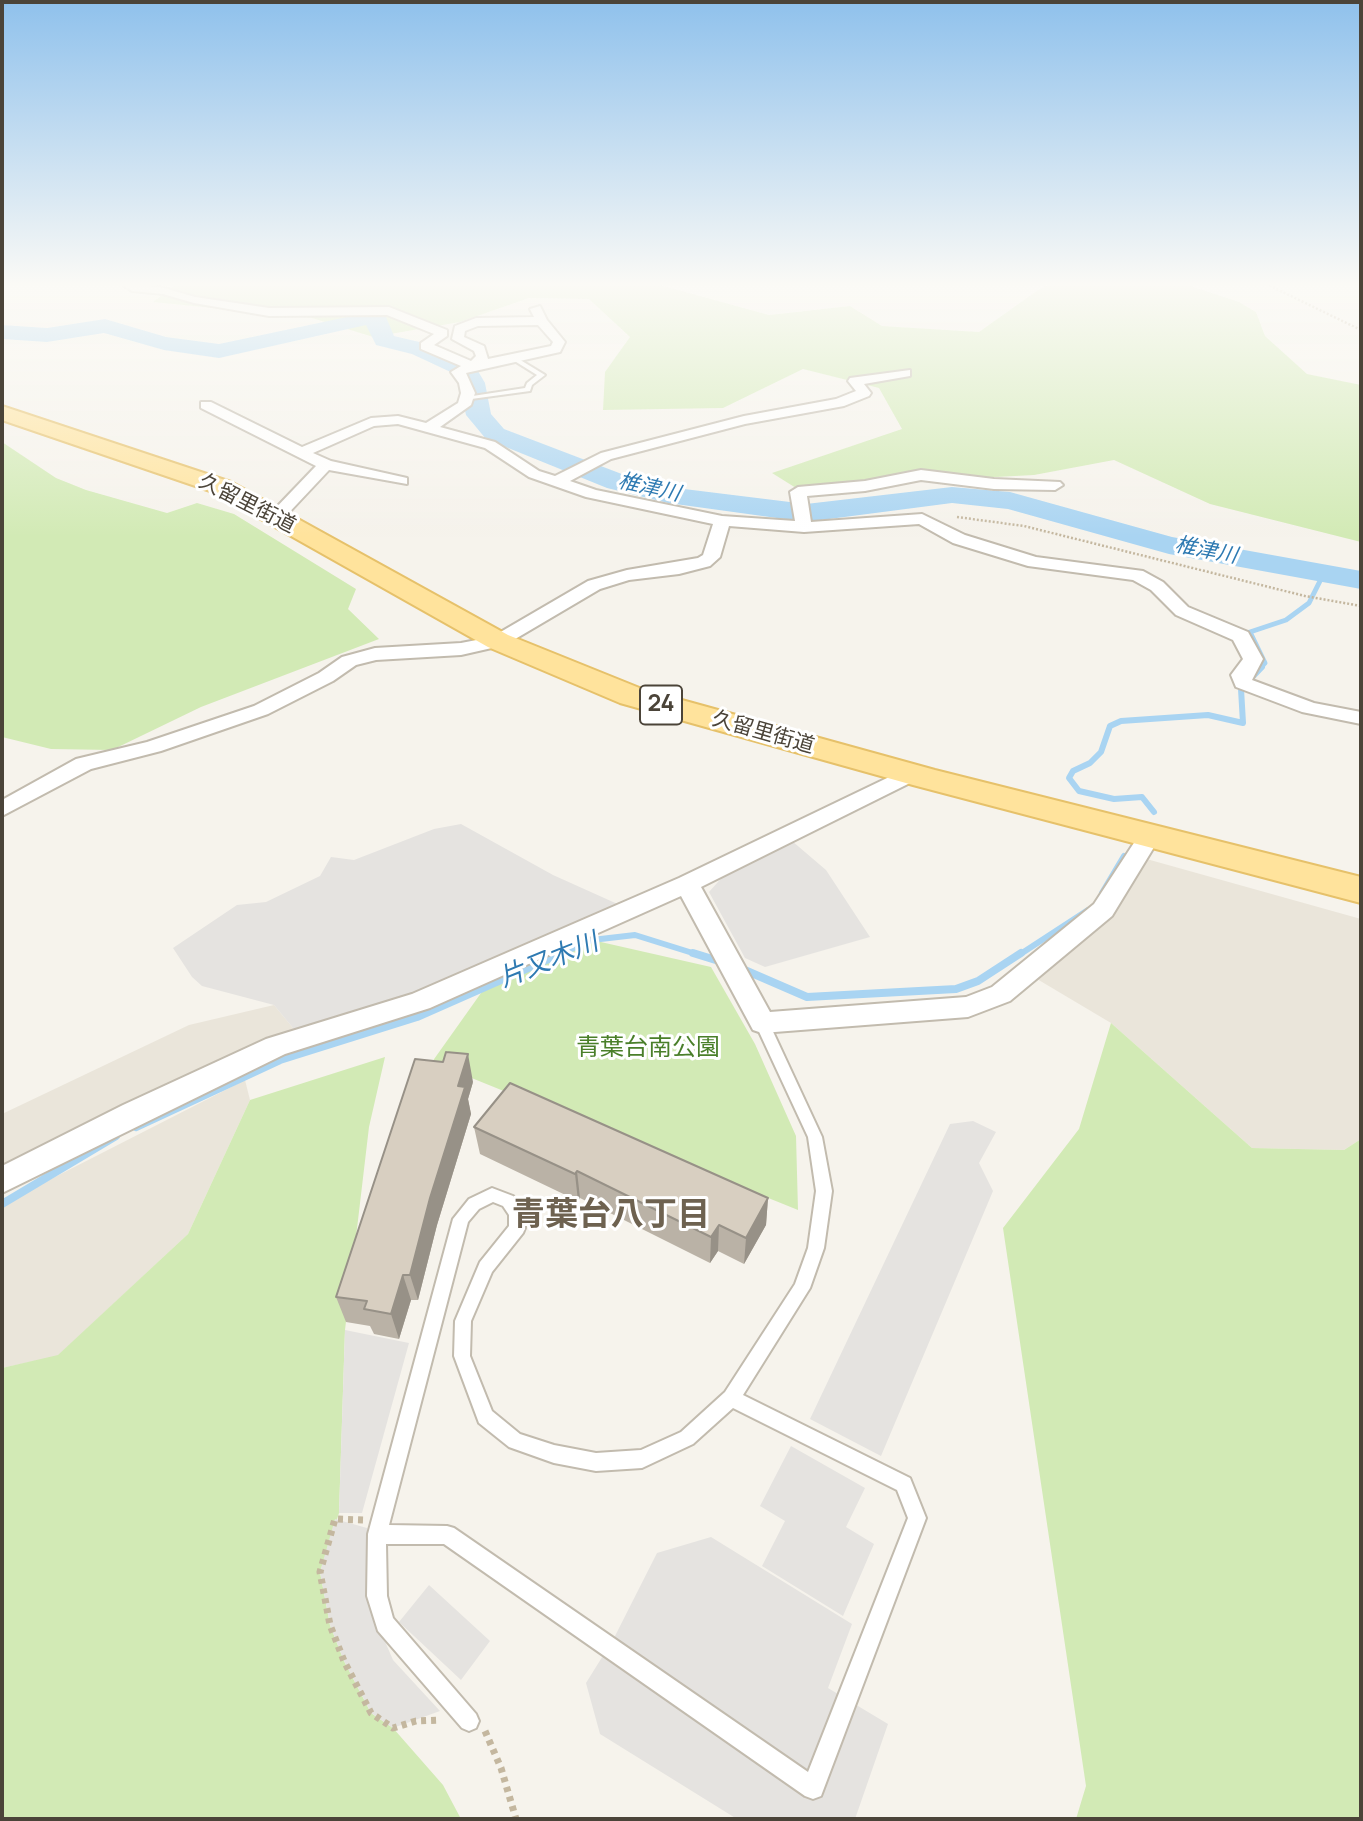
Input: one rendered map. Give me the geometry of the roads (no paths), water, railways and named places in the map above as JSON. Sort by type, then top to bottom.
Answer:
[{"type":"main road","name":"久留里街道","points":[[2,413],[222,487],[498,641],[631,696],[910,774],[1361,890]]},
{"type":"street","points":[[429,428],[453,414],[466,399],[467,383],[458,372],[469,367]]},
{"type":"street","points":[[556,482],[606,456],[744,419],[839,403],[864,393],[855,381],[905,373]]},
{"type":"street","points":[[301,453],[371,422],[466,399]]},
{"type":"street","points":[[206,405],[326,466],[402,481]]},
{"type":"street","points":[[371,422],[398,420],[490,445],[534,474],[592,494],[722,521],[804,527],[922,519],[959,539],[1034,562],[1137,575],[1157,586],[1182,611],[1241,636],[1253,659],[1250,668],[1241,675],[1243,683],[1309,708],[1361,718]]},
{"type":"street","points":[[276,517],[326,466]]},
{"type":"street","points":[[804,527],[798,492],[865,486],[921,475],[994,484],[1055,485]]},
{"type":"street","points":[[2,809],[84,764],[154,747],[261,710],[326,677],[349,661],[375,654],[461,649],[498,641],[594,585],[627,575],[679,569],[704,562],[711,557],[722,521]]},
{"type":"street","points":[[2,1180],[109,1125],[276,1046],[421,1001],[687,884],[910,774]]},
{"type":"street","points":[[687,884],[762,1023],[968,1007],[1001,993],[1104,910],[1151,834]]},
{"type":"lane","points":[[466,399],[528,390],[529,384],[542,375],[528,367]]},
{"type":"lane","points":[[469,1721],[386,1625],[376,1596],[377,1534],[461,1219],[474,1204],[492,1195],[508,1201],[517,1213],[517,1228],[486,1267],[463,1321],[462,1356],[485,1417],[515,1441],[554,1454],[596,1462],[642,1459],[687,1438],[731,1398],[802,1288],[816,1248],[824,1191],[816,1136],[762,1023]]},
{"type":"lane","points":[[377,1534],[447,1535],[813,1788],[917,1518],[904,1484],[731,1398]]},
{"type":"waterway","name":"椎津川","points":[[458,367],[467,371],[473,383],[479,415],[495,434],[617,482],[668,495],[806,513],[952,495],[1010,501],[1169,545],[1361,580]]},
{"type":"waterway","name":"片又木川","points":[[1260,668],[1265,663],[1250,632],[1286,620],[1309,603],[1323,575]]},
{"type":"waterway","name":"片又木川","points":[[1154,812],[1142,797],[1114,799],[1079,791],[1069,778],[1073,771],[1090,763],[1101,752],[1110,726],[1121,721],[1208,715],[1243,723],[1241,689],[1262,667]]},
{"type":"waterway","name":"片又木川","points":[[1102,893],[1124,856]]},
{"type":"waterway","name":"片又木川","points":[[1019,955],[1088,910]]},
{"type":"waterway","name":"片又木川","points":[[558,955],[592,940],[635,935],[699,955]]},
{"type":"waterway","name":"片又木川","points":[[136,1127],[280,1060],[417,1017],[562,953]]},
{"type":"waterway","name":"片又木川","points":[[693,953],[722,962]]},
{"type":"waterway","name":"片又木川","points":[[740,968],[807,997],[956,989],[978,981],[1021,953]]},
{"type":"waterway","name":"片又木川","points":[[2,1204],[116,1136]]},
{"type":"district","name":"青葉台八丁目","points":[[611,1216]]},
{"type":"park label","name":"青葉台南公園","points":[[648,1048]]}]
